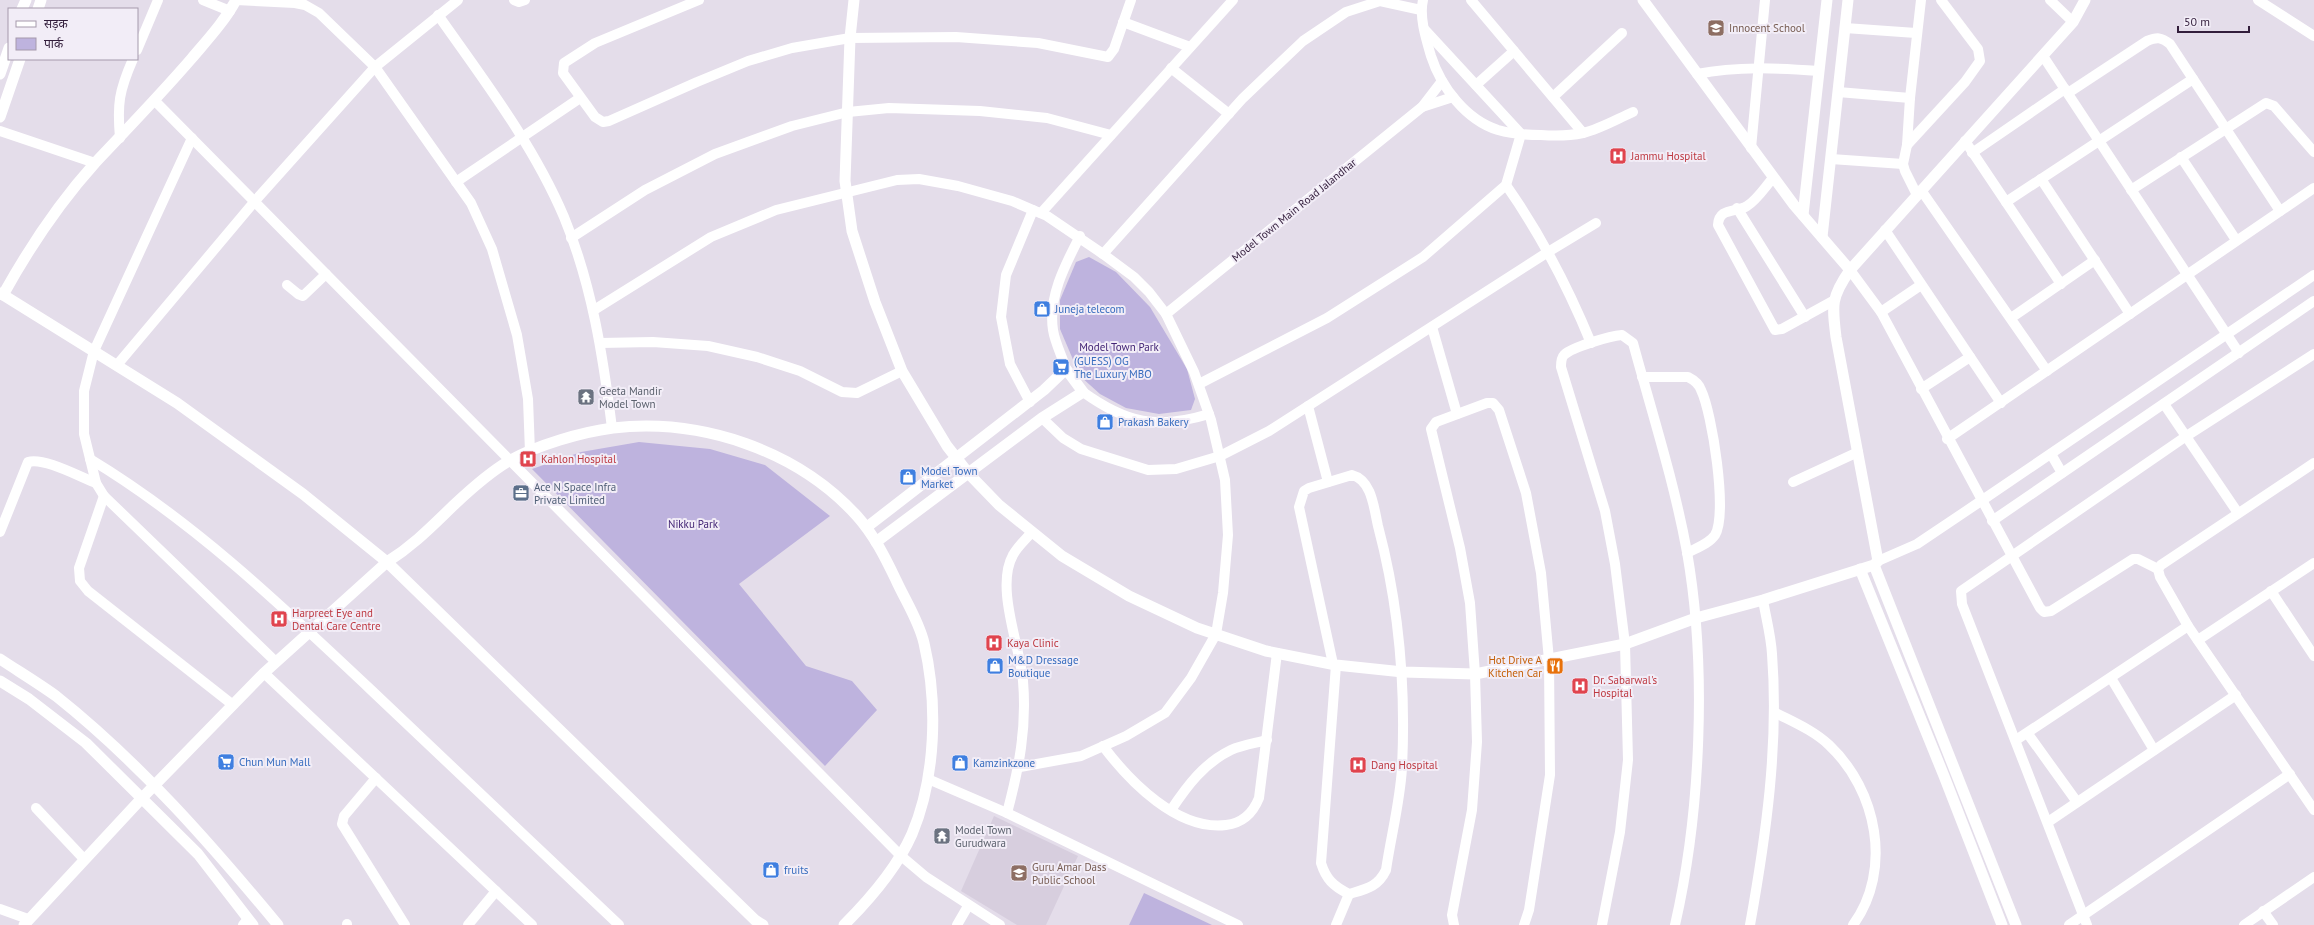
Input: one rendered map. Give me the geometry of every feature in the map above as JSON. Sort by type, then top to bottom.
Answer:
[{"type":"street","points":[[138,48],[158,0]]},
{"type":"street","points":[[203,0],[230,11]]},
{"type":"street","points":[[530,452],[528,399],[517,335],[492,249],[471,204],[375,67],[320,13],[305,5],[236,0],[230,11],[155,101],[95,163],[36,239],[1,294],[184,407],[303,494],[387,562],[759,923]]},
{"type":"street","points":[[117,365],[255,201],[375,67],[458,0]]},
{"type":"street","points":[[514,0],[519,2],[525,0]]},
{"type":"street","points":[[700,0],[595,43],[564,63],[563,73],[595,117],[602,122],[609,121],[696,82],[748,61],[792,48],[850,38],[956,37],[1038,43],[1108,57],[1114,50],[1131,0]]},
{"type":"street","points":[[854,0],[850,38],[845,181],[852,231],[874,302],[902,371],[947,446],[969,474],[999,505],[1062,556],[1129,596],[1197,628],[1277,653],[1334,664],[1403,672],[1475,674],[1625,644],[1696,618],[1763,600],[1876,563],[1917,544],[2314,275]]},
{"type":"street","points":[[1030,402],[1010,364],[1001,317],[1006,276],[1037,211],[1111,135],[1233,0]]},
{"type":"street","points":[[1103,254],[1229,114],[1303,41],[1346,12],[1379,0],[1422,5],[1425,30],[1434,64],[1442,81],[1453,97],[1470,114],[1498,130],[1522,134],[1560,136],[1583,133],[1633,112]]},
{"type":"street","points":[[1471,0],[1583,133]]},
{"type":"street","points":[[1643,0],[1773,178],[1850,270],[1881,312],[1981,501],[2040,608],[2048,612],[2133,559],[2138,558],[2158,569],[2160,577],[2188,626],[2314,810]]},
{"type":"street","points":[[1751,148],[1765,0]]},
{"type":"street","points":[[1803,215],[1827,0]]},
{"type":"street","points":[[1822,237],[1848,0]]},
{"type":"street","points":[[1921,0],[1916,33],[1907,144],[1903,164],[1905,171],[2011,318],[2047,371]]},
{"type":"street","points":[[1907,144],[1965,82],[1980,61],[1978,49],[1941,0]]},
{"type":"street","points":[[2050,0],[2073,22]]},
{"type":"street","points":[[2016,925],[1876,563],[1858,452],[1836,337],[1834,300],[1837,288],[1850,270],[2073,22],[2085,0]]},
{"type":"street","points":[[2258,0],[2314,36]]},
{"type":"street","points":[[438,15],[499,102],[521,137],[560,210],[571,238],[594,310],[612,428]]},
{"type":"street","points":[[1123,22],[1190,47]]},
{"type":"street","points":[[1845,28],[1916,33]]},
{"type":"street","points":[[1425,30],[1522,134]]},
{"type":"street","points":[[1553,97],[1622,33]]},
{"type":"street","points":[[1972,153],[2066,91],[2147,41],[2163,38],[2170,44],[2193,78],[2280,211]]},
{"type":"street","points":[[0,74],[8,51]]},
{"type":"street","points":[[1476,85],[1514,51]]},
{"type":"street","points":[[2043,56],[2239,353]]},
{"type":"street","points":[[0,116],[20,60]]},
{"type":"street","points":[[120,138],[118,109],[120,93],[133,60]]},
{"type":"street","points":[[1697,74],[1719,70],[1759,67],[1819,71]]},
{"type":"street","points":[[1171,68],[1229,114]]},
{"type":"street","points":[[2006,202],[2193,78]]},
{"type":"street","points":[[1422,106],[1442,81]]},
{"type":"street","points":[[1838,92],[1910,98]]},
{"type":"street","points":[[1422,106],[1453,97]]},
{"type":"street","points":[[456,182],[580,98]]},
{"type":"street","points":[[155,101],[509,461],[900,855],[926,877],[968,906],[1000,925]]},
{"type":"street","points":[[2132,190],[2261,105],[2270,103],[2314,152]]},
{"type":"street","name":"Model Town Main Road Jalandhar","points":[[1166,314],[1422,106]]},
{"type":"street","points":[[571,238],[645,190],[715,154],[792,126],[848,112],[889,108],[980,111],[1047,118],[1111,135]]},
{"type":"street","points":[[0,131],[95,163]]},
{"type":"street","points":[[1198,384],[1327,318],[1423,257],[1506,185],[1522,134]]},
{"type":"street","points":[[192,138],[94,351],[84,391],[84,434],[96,483],[104,496],[276,662]]},
{"type":"street","points":[[1966,141],[1972,153],[2061,284]]},
{"type":"street","points":[[2182,157],[2236,240]]},
{"type":"street","points":[[1831,159],[1903,164]]},
{"type":"street","points":[[1773,178],[1747,206],[1736,208],[1720,216],[1718,225],[1772,327],[1778,330],[1805,317],[1834,300]]},
{"type":"street","points":[[594,310],[711,237],[776,210],[897,180],[919,179],[974,190],[1012,201],[1037,211],[1080,236],[1134,277],[1166,314],[1198,384],[1209,414],[1220,456],[1225,480],[1228,535],[1223,594],[1216,634],[1191,678],[1165,713],[1126,736],[1081,756],[1020,767]]},
{"type":"street","points":[[2042,179],[2130,314]]},
{"type":"street","points":[[1506,185],[1532,222],[1570,293],[1591,343]]},
{"type":"street","points":[[1948,439],[2236,240],[2314,188]]},
{"type":"street","points":[[1736,208],[1805,317]]},
{"type":"street","points":[[1042,418],[1063,438],[1081,449],[1148,470],[1176,469],[1220,456],[1269,430],[1308,406],[1432,328],[1548,252],[1596,223]]},
{"type":"street","points":[[1885,230],[2001,403]]},
{"type":"street","points":[[1080,236],[1056,289],[1052,311],[1053,331],[1066,369],[1083,392],[1103,406],[1133,420],[1161,422],[1187,421],[1209,414]]},
{"type":"street","points":[[2011,318],[2095,260]]},
{"type":"street","points":[[288,285],[298,294],[304,296],[326,274]]},
{"type":"street","points":[[1881,312],[1921,285]]},
{"type":"street","points":[[1992,521],[2314,301]]},
{"type":"street","points":[[1432,328],[1457,414]]},
{"type":"street","points":[[1602,925],[1620,832],[1628,760],[1625,644],[1615,564],[1605,511],[1561,367],[1562,356],[1566,353],[1591,343],[1622,334],[1633,343],[1678,506],[1687,553],[1696,618],[1699,735],[1689,841],[1675,925]]},
{"type":"street","points":[[600,343],[653,342],[708,346],[758,357],[800,371],[842,392],[857,394],[902,371]]},
{"type":"street","points":[[2087,925],[2082,916],[2048,822],[1960,597],[1961,591],[1966,586],[2012,557],[2185,437],[2314,354]]},
{"type":"street","points":[[1921,389],[1970,357]]},
{"type":"street","points":[[867,528],[1030,402],[1066,369]]},
{"type":"street","points":[[1642,376],[1688,377],[1695,381],[1702,390],[1716,452],[1720,486],[1717,527],[1715,534],[1708,542],[1687,553]]},
{"type":"street","points":[[876,542],[1042,418],[1083,392]]},
{"type":"street","points":[[1454,925],[1452,916],[1472,810],[1477,742],[1475,674],[1470,603],[1460,548],[1431,434],[1433,425],[1436,422],[1487,403],[1493,403],[1499,410],[1526,493],[1541,573],[1549,660],[1550,775],[1530,902],[1524,925]]},
{"type":"street","points":[[2164,404],[2238,513]]},
{"type":"street","points":[[1308,406],[1328,482]]},
{"type":"street","points":[[0,909],[26,922],[142,798],[264,673],[387,562],[411,548],[456,503],[509,461],[564,439],[612,428],[649,426],[705,432],[751,445],[795,466],[821,485],[856,515],[867,528],[876,542],[924,642],[932,703],[932,756],[928,778],[912,835],[867,902],[844,925]]},
{"type":"street","points":[[1793,482],[1858,452]]},
{"type":"street","points":[[2051,454],[2062,473]]},
{"type":"street","points":[[90,459],[124,480],[173,514],[309,632],[619,925]]},
{"type":"street","points":[[0,532],[28,462],[34,460],[45,463],[96,483]]},
{"type":"street","points":[[2158,569],[2161,565],[2314,462]]},
{"type":"street","points":[[1352,475],[1358,477],[1364,483],[1372,500],[1389,565],[1403,672],[1402,769],[1386,870],[1382,880],[1371,888],[1349,894],[1336,888],[1326,877],[1321,863],[1334,664],[1299,506],[1304,492],[1328,482],[1352,475]]},
{"type":"street","points":[[104,496],[79,568],[80,581],[88,591],[233,705]]},
{"type":"street","points":[[1007,813],[1020,767],[1024,734],[1023,680],[1009,611],[1007,572],[1013,555],[1032,532]]},
{"type":"street","points":[[2198,640],[2314,563]]},
{"type":"street","points":[[1860,569],[1944,776],[2002,925]]},
{"type":"street","points":[[2271,592],[2314,656]]},
{"type":"street","points":[[1750,925],[1762,859],[1771,782],[1774,712],[1772,652],[1763,600]]},
{"type":"street","points":[[2016,740],[2028,734],[2188,626]]},
{"type":"street","points":[[1103,746],[1120,770],[1138,787],[1193,823],[1212,827],[1231,824],[1244,819],[1254,811],[1259,798],[1277,653]]},
{"type":"street","points":[[0,659],[54,695],[106,738],[182,814],[278,925]]},
{"type":"street","points":[[264,673],[532,925]]},
{"type":"street","points":[[2111,678],[2154,750]]},
{"type":"street","points":[[0,681],[29,699],[86,743],[142,798],[213,872],[248,923]]},
{"type":"street","points":[[2048,822],[2236,695]]},
{"type":"street","points":[[1774,712],[1809,730],[1828,745],[1847,766],[1863,792],[1874,827],[1875,868],[1870,896],[1853,925]]},
{"type":"street","points":[[2028,734],[2077,802]]},
{"type":"street","points":[[1171,810],[1188,785],[1213,761],[1232,750],[1267,740]]},
{"type":"street","points":[[2069,925],[2290,774]]},
{"type":"street","points":[[376,778],[344,816],[342,824],[405,925]]},
{"type":"street","points":[[928,778],[1007,813],[1238,925]]},
{"type":"street","points":[[36,808],[84,859]]},
{"type":"street","points":[[2244,925],[2314,876]]},
{"type":"street","points":[[468,925],[496,891]]},
{"type":"street","points":[[1336,925],[1349,894]]},
{"type":"street","points":[[957,925],[968,906]]},
{"type":"street","points":[[2263,911],[2273,925]]},
{"type":"shaded area","name":"Guru Amar Dass Public School","points":[[994,816],[1078,856],[1046,925],[1017,925],[961,891]]},
{"type":"green space","name":"Model Town Park","points":[[1089,257],[1116,272],[1150,307],[1187,369],[1195,399],[1191,410],[1159,414],[1126,408],[1100,394],[1080,376],[1060,329],[1060,300],[1076,262]]},
{"type":"green space","name":"Nikku Park","points":[[639,442],[710,449],[765,465],[830,516],[739,584],[806,666],[852,681],[877,710],[825,766],[532,469],[581,452]]},
{"type":"green space","points":[[1144,893],[1212,925],[1129,925]]},
{"type":"place","name":"Innocent School","points":[[1716,28]]},
{"type":"place","name":"Jammu Hospital","points":[[1618,156]]},
{"type":"place","name":"Juneja telecom","points":[[1042,309]]},
{"type":"place","name":"(GUESS) OG The Luxury MBO","points":[[1061,367]]},
{"type":"place","name":"Geeta Mandir Model Town","points":[[586,397]]},
{"type":"place","name":"Prakash Bakery","points":[[1105,422]]},
{"type":"place","name":"Kahlon Hospital","points":[[528,459]]},
{"type":"place","name":"Model Town Market","points":[[908,477]]},
{"type":"place","name":"Ace N Space Infra Private Limited","points":[[521,493]]},
{"type":"place","name":"Harpreet Eye and Dental Care Centre","points":[[279,619]]},
{"type":"place","name":"Kaya Clinic","points":[[994,643]]},
{"type":"place","name":"M&D Dressage Boutique","points":[[995,666]]},
{"type":"place","name":"Hot Drive A Kitchen Car","points":[[1555,666]]},
{"type":"place","name":"Dr. Sabarwal's Hospital","points":[[1580,686]]},
{"type":"place","name":"Chun Mun Mall","points":[[226,762]]},
{"type":"place","name":"Kamzinkzone","points":[[960,763]]},
{"type":"place","name":"Dang Hospital","points":[[1358,765]]},
{"type":"place","name":"Model Town Gurudwara","points":[[942,836]]},
{"type":"place","name":"fruits","points":[[771,870]]},
{"type":"place","name":"Guru Amar Dass Public School","points":[[1019,873]]}]
